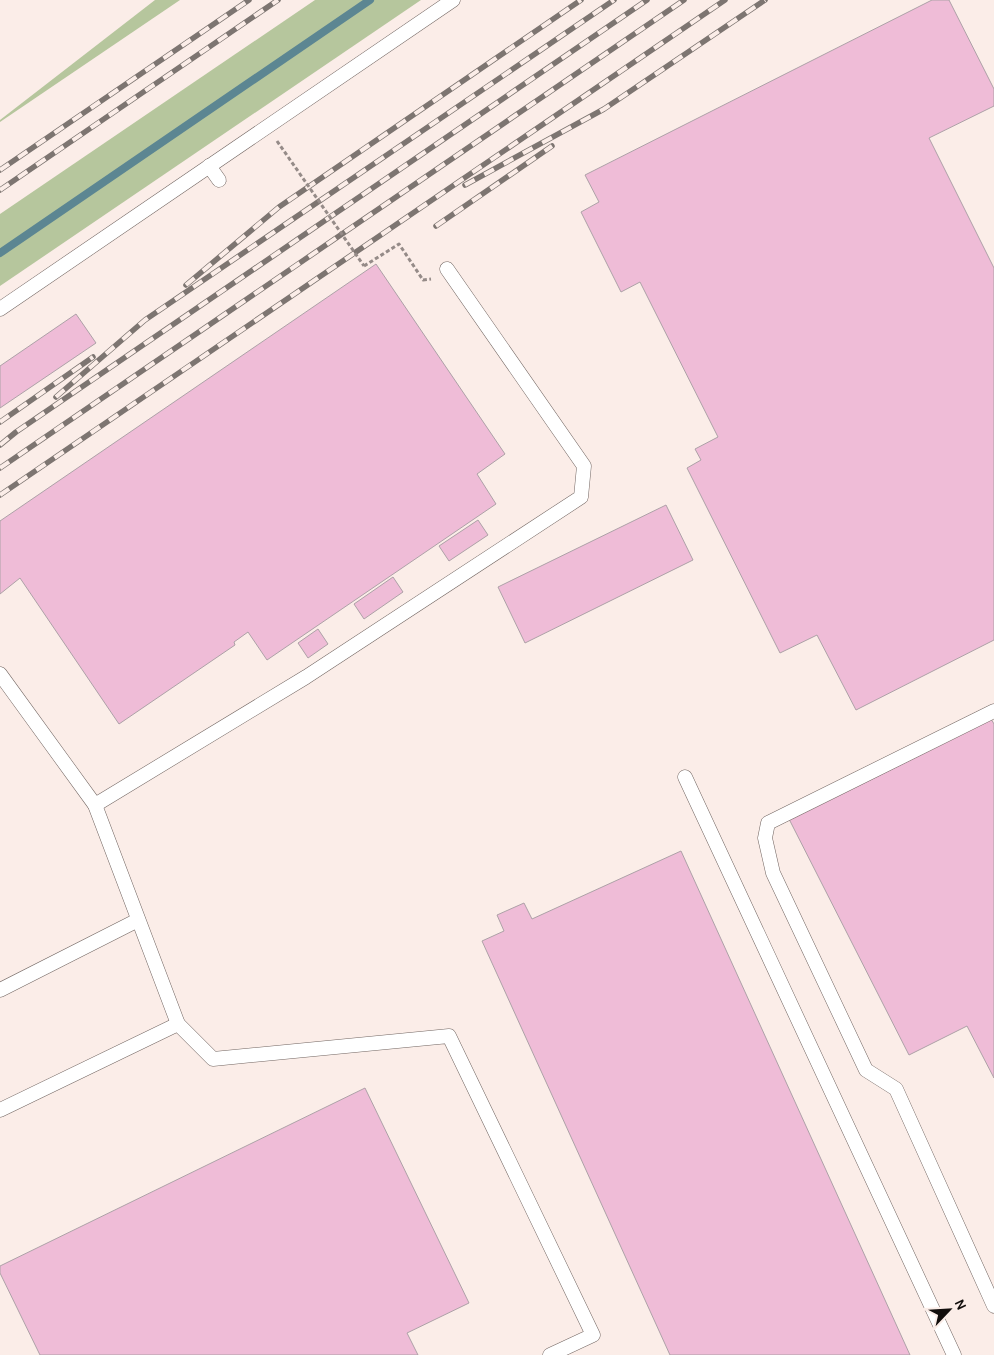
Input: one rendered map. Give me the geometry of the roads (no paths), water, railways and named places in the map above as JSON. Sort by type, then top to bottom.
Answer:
[{"type":"lane","points":[[0,309],[453,0]]},
{"type":"lane","points":[[209,166],[219,180]]},
{"type":"lane","points":[[95,805],[306,677],[581,497],[584,466],[447,269]]},
{"type":"lane","points":[[0,674],[95,805],[178,1024],[213,1059],[449,1036],[593,1335],[550,1355]]},
{"type":"lane","points":[[994,710],[768,823],[765,838],[773,873],[866,1070],[896,1089],[994,1306]]},
{"type":"lane","points":[[686,777],[954,1355]]},
{"type":"lane","points":[[0,990],[138,920]]},
{"type":"lane","points":[[0,1110],[178,1024]]},
{"type":"waterway","points":[[0,253],[370,0]]},
{"type":"railway","points":[[0,170],[249,0]]},
{"type":"railway","points":[[0,190],[278,0]]},
{"type":"railway","points":[[186,285],[279,207],[581,0]]},
{"type":"railway","points":[[56,397],[145,320],[614,0]]},
{"type":"railway","points":[[0,445],[16,432],[647,0]]},
{"type":"railway","points":[[0,468],[684,0]]},
{"type":"railway","points":[[0,495],[725,0]]},
{"type":"railway","points":[[465,185],[604,109],[765,0]]},
{"type":"railway","points":[[436,226],[552,146]]},
{"type":"railway","points":[[0,422],[93,357]]}]
